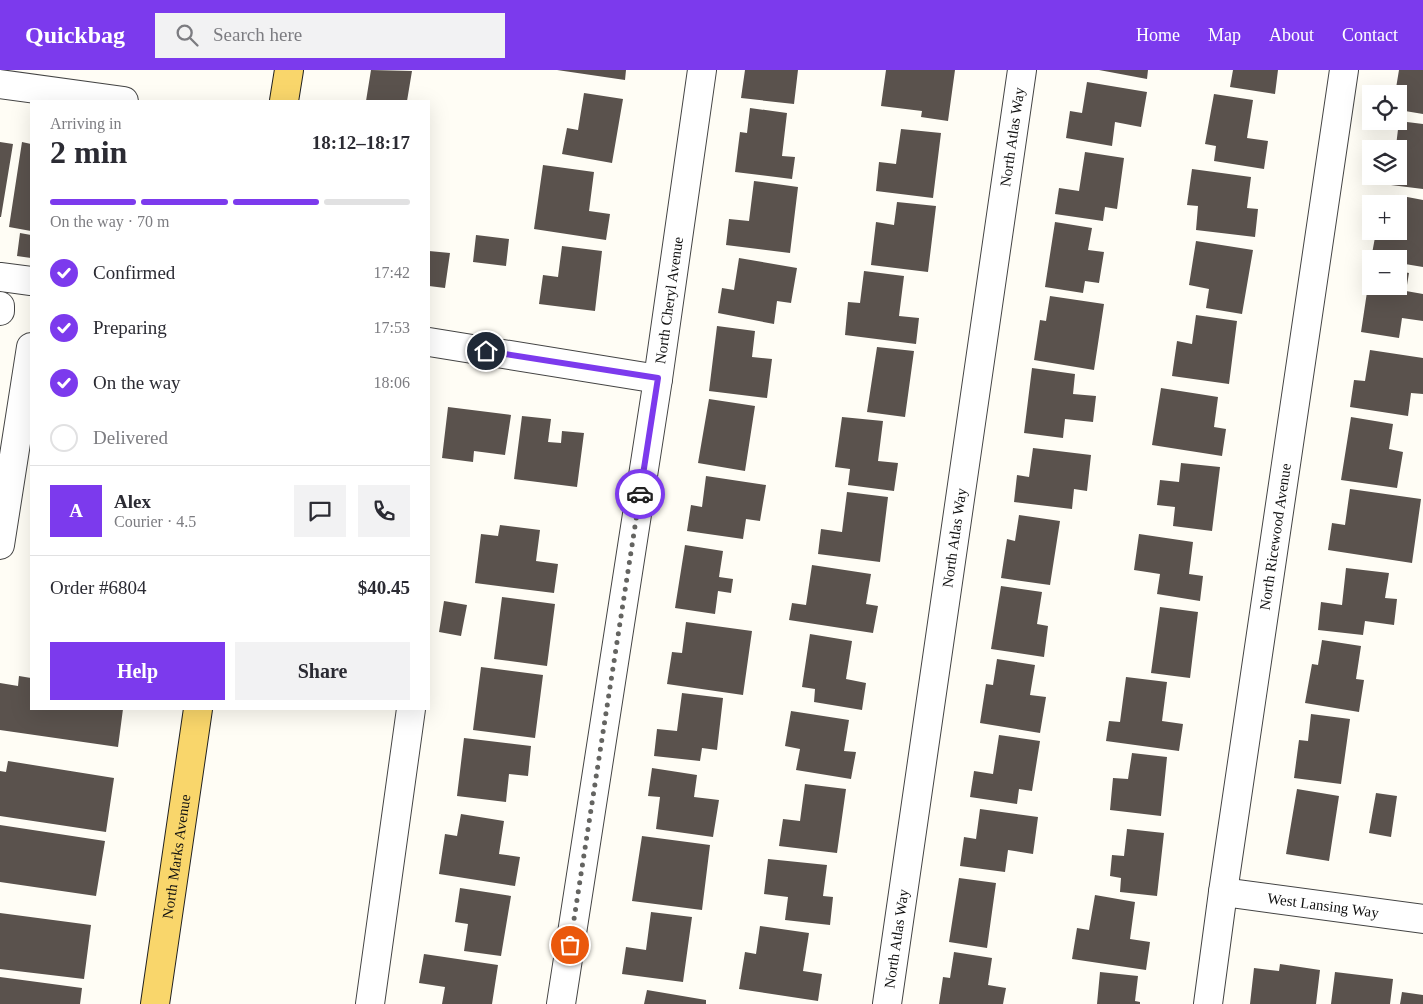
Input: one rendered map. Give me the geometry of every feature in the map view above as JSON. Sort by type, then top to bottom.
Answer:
[{"type":"main road","points":[[284,100],[289,70]]},
{"type":"main road","name":"North Marks Avenue","points":[[155,1004],[198,710]]},
{"type":"street","name":"North Cheryl Avenue","points":[[561,1004],[658,378],[702,70]]},
{"type":"street","name":"North Atlas Way","points":[[887,1004],[1022,70]]},
{"type":"street","name":"North Ricewood Avenue","points":[[1208,1004],[1344,70]]},
{"type":"street","points":[[0,84],[117,100]]},
{"type":"street","points":[[0,277],[30,281]]},
{"type":"street","points":[[0,306],[0,311]]},
{"type":"street","points":[[430,342],[658,378]]},
{"type":"street","points":[[0,545],[30,353]]},
{"type":"street","points":[[370,1004],[411,710]]},
{"type":"street","name":"West Lansing Way","points":[[1223,892],[1423,919]]},
{"type":"building","points":[[371,70],[412,71],[407,100],[366,100]]},
{"type":"building","points":[[557,70],[626,70],[625,80]]},
{"type":"building","points":[[745,70],[798,70],[794,104],[741,98]]},
{"type":"building","points":[[886,70],[955,70],[948,121],[921,117],[922,111],[881,106]]},
{"type":"building","points":[[1099,70],[1148,70],[1147,79]]},
{"type":"building","points":[[1233,70],[1278,70],[1275,94],[1230,87]]},
{"type":"building","points":[[1399,70],[1423,70],[1423,114],[1407,111],[1407,85],[1396,85]]},
{"type":"building","points":[[1087,82],[1147,92],[1141,127],[1115,122],[1112,146],[1066,138],[1070,111],[1082,113]]},
{"type":"building","points":[[584,93],[623,99],[612,163],[562,154],[567,128],[578,130]]},
{"type":"building","points":[[1214,94],[1253,100],[1247,138],[1268,141],[1264,169],[1214,161],[1216,146],[1205,144]]},
{"type":"building","points":[[750,108],[787,113],[782,156],[795,157],[792,179],[735,172],[740,132],[747,133]]},
{"type":"building","points":[[1407,122],[1423,124],[1423,189],[1391,185],[1407,185],[1407,140],[1397,140],[1398,130],[1407,130]]},
{"type":"building","points":[[901,129],[941,133],[933,198],[876,191],[879,162],[896,164]]},
{"type":"building","points":[[0,142],[13,144],[1,217],[0,217]]},
{"type":"building","points":[[22,142],[30,144],[30,231],[9,227]]},
{"type":"building","points":[[1085,152],[1124,158],[1117,209],[1105,207],[1103,221],[1055,214],[1059,188],[1079,191]]},
{"type":"building","points":[[543,165],[594,172],[589,211],[610,214],[606,240],[534,229]]},
{"type":"building","points":[[1192,169],[1251,177],[1247,208],[1258,209],[1255,237],[1196,230],[1198,206],[1187,205]]},
{"type":"building","points":[[754,181],[798,187],[790,253],[726,245],[729,219],[749,221]]},
{"type":"building","points":[[1407,197],[1423,200],[1423,267],[1407,264],[1407,250],[1373,250],[1375,240],[1407,240]]},
{"type":"building","points":[[897,202],[936,206],[928,272],[871,265],[876,222],[894,225]]},
{"type":"building","points":[[1055,222],[1092,228],[1088,250],[1104,252],[1099,283],[1085,281],[1083,293],[1045,287]]},
{"type":"building","points":[[20,233],[30,235],[30,258],[17,256]]},
{"type":"building","points":[[476,235],[509,239],[506,266],[473,262]]},
{"type":"building","points":[[1196,241],[1253,250],[1242,314],[1206,308],[1209,289],[1189,285]]},
{"type":"building","points":[[562,246],[602,251],[595,311],[539,304],[543,275],[558,277]]},
{"type":"building","points":[[430,251],[450,253],[445,288],[430,286]]},
{"type":"building","points":[[739,258],[797,268],[791,303],[777,301],[774,324],[718,313],[722,288],[734,290]]},
{"type":"building","points":[[864,271],[904,276],[899,316],[919,318],[916,344],[845,335],[848,302],[860,303]]},
{"type":"building","points":[[1407,291],[1423,294],[1423,321],[1402,318],[1399,338],[1361,332],[1367,295],[1407,295]]},
{"type":"building","points":[[1050,296],[1104,304],[1094,370],[1034,360],[1040,320],[1046,321]]},
{"type":"building","points":[[1196,315],[1237,321],[1229,384],[1172,376],[1177,341],[1192,344]]},
{"type":"building","points":[[717,326],[755,331],[752,357],[772,359],[767,398],[709,391]]},
{"type":"building","points":[[877,347],[914,351],[905,417],[867,412]]},
{"type":"building","points":[[1370,350],[1423,358],[1423,394],[1411,393],[1408,416],[1350,407],[1354,380],[1365,381]]},
{"type":"building","points":[[1032,368],[1075,374],[1073,394],[1096,396],[1093,422],[1065,419],[1063,438],[1024,433]]},
{"type":"building","points":[[1161,388],[1218,397],[1214,427],[1226,429],[1222,456],[1152,445]]},
{"type":"building","points":[[709,399],[755,406],[745,471],[698,463]]},
{"type":"building","points":[[448,407],[511,415],[505,455],[474,451],[473,462],[442,458]]},
{"type":"building","points":[[522,416],[551,419],[548,442],[561,443],[562,431],[584,433],[577,487],[514,479]]},
{"type":"building","points":[[842,417],[883,421],[878,461],[898,463],[894,491],[848,485],[850,469],[835,467]]},
{"type":"building","points":[[1351,417],[1393,424],[1389,449],[1403,452],[1397,488],[1341,480]]},
{"type":"building","points":[[1033,448],[1091,455],[1087,491],[1074,489],[1072,509],[1014,502],[1017,475],[1029,477]]},
{"type":"building","points":[[1181,463],[1220,467],[1212,531],[1173,526],[1175,507],[1157,505],[1160,480],[1179,482]]},
{"type":"building","points":[[706,476],[766,485],[760,521],[746,519],[743,539],[687,531],[691,505],[702,507]]},
{"type":"building","points":[[1350,489],[1421,499],[1412,563],[1328,550],[1332,523],[1345,525]]},
{"type":"building","points":[[847,492],[888,497],[880,562],[818,554],[821,529],[842,532]]},
{"type":"building","points":[[1019,515],[1060,521],[1050,585],[1001,578],[1007,539],[1015,541]]},
{"type":"building","points":[[500,525],[540,530],[536,561],[558,564],[554,593],[475,583],[481,534],[498,536]]},
{"type":"building","points":[[1139,534],[1193,542],[1189,574],[1203,576],[1200,601],[1157,594],[1160,574],[1134,570]]},
{"type":"building","points":[[685,545],[723,551],[719,577],[733,579],[731,593],[718,591],[715,614],[675,608]]},
{"type":"building","points":[[812,565],[871,574],[866,604],[878,606],[873,633],[789,620],[792,603],[806,605]]},
{"type":"building","points":[[1346,568],[1389,573],[1385,598],[1397,599],[1394,625],[1365,621],[1363,635],[1318,630],[1321,602],[1342,605]]},
{"type":"building","points":[[1001,586],[1042,592],[1037,624],[1048,626],[1044,657],[991,649]]},
{"type":"building","points":[[502,597],[555,604],[547,666],[494,659]]},
{"type":"building","points":[[444,601],[467,605],[461,636],[439,632]]},
{"type":"building","points":[[1160,607],[1198,612],[1190,678],[1151,673]]},
{"type":"building","points":[[686,622],[752,631],[743,695],[667,684],[672,652],[682,653]]},
{"type":"building","points":[[810,634],[852,641],[846,679],[866,683],[862,710],[814,702],[815,689],[802,687]]},
{"type":"building","points":[[1322,640],[1361,646],[1356,679],[1364,680],[1359,712],[1305,703],[1312,664],[1318,665]]},
{"type":"building","points":[[997,659],[1035,665],[1030,695],[1046,697],[1040,733],[980,723],[986,684],[993,685]]},
{"type":"building","points":[[481,667],[543,675],[535,738],[473,730]]},
{"type":"building","points":[[19,676],[30,678],[30,710],[123,710],[118,747],[0,730],[0,683],[18,686]]},
{"type":"building","points":[[1126,677],[1167,682],[1162,721],[1183,724],[1179,751],[1106,741],[1109,721],[1120,722]]},
{"type":"building","points":[[682,693],[723,698],[717,750],[702,748],[700,761],[654,756],[657,729],[677,731]]},
{"type":"building","points":[[791,711],[849,720],[844,751],[856,752],[851,779],[796,770],[800,749],[785,746]]},
{"type":"building","points":[[1311,714],[1350,719],[1341,784],[1294,778],[1299,740],[1308,741]]},
{"type":"building","points":[[999,735],[1040,741],[1032,791],[1019,789],[1017,804],[970,797],[974,771],[993,774]]},
{"type":"building","points":[[464,738],[531,746],[528,776],[509,774],[506,802],[457,796]]},
{"type":"building","points":[[1132,753],[1167,757],[1161,816],[1110,810],[1113,778],[1128,779]]},
{"type":"building","points":[[8,761],[114,778],[106,832],[0,816],[0,771],[6,772]]},
{"type":"building","points":[[652,768],[697,775],[694,797],[719,800],[713,837],[656,829],[660,797],[648,796]]},
{"type":"building","points":[[805,784],[846,789],[837,853],[779,846],[783,819],[800,821]]},
{"type":"building","points":[[1297,789],[1339,796],[1329,861],[1286,854]]},
{"type":"building","points":[[1376,793],[1397,796],[1391,837],[1369,833]]},
{"type":"building","points":[[980,809],[1038,817],[1033,854],[1008,850],[1005,872],[960,866],[964,837],[976,839]]},
{"type":"building","points":[[461,814],[504,821],[499,854],[520,857],[515,886],[439,874],[445,834],[457,836]]},
{"type":"building","points":[[0,825],[105,841],[96,896],[0,882]]},
{"type":"building","points":[[1127,829],[1164,833],[1157,896],[1120,892],[1121,878],[1110,876],[1112,855],[1124,856]]},
{"type":"building","points":[[642,836],[710,845],[702,910],[632,901]]},
{"type":"building","points":[[768,859],[827,865],[823,896],[833,897],[830,925],[785,920],[788,897],[764,894]]},
{"type":"building","points":[[959,878],[996,883],[987,948],[949,942]]},
{"type":"building","points":[[460,888],[511,896],[501,956],[464,951],[468,924],[455,922]]},
{"type":"building","points":[[1095,895],[1135,902],[1130,939],[1150,942],[1146,970],[1072,959],[1077,928],[1089,930]]},
{"type":"building","points":[[651,912],[692,917],[683,982],[622,974],[626,947],[646,950]]},
{"type":"building","points":[[0,913],[91,925],[84,979],[0,969]]},
{"type":"building","points":[[760,926],[809,933],[803,971],[822,974],[818,1001],[739,989],[745,952],[756,954]]},
{"type":"building","points":[[954,952],[992,958],[988,985],[1006,988],[1003,1004],[939,1004],[943,977],[950,978]]},
{"type":"building","points":[[424,954],[498,965],[492,1004],[442,1004],[445,987],[419,983]]},
{"type":"building","points":[[1280,964],[1320,970],[1316,1004],[1250,1004],[1254,968],[1279,971]]},
{"type":"building","points":[[1100,972],[1138,976],[1135,1001],[1140,1002],[1140,1004],[1097,1004]]},
{"type":"building","points":[[1335,972],[1393,979],[1390,1004],[1331,1004]]},
{"type":"building","points":[[0,977],[82,988],[80,1004],[0,1004]]},
{"type":"building","points":[[647,990],[706,1000],[706,1004],[644,1004]]},
{"type":"building","points":[[1402,992],[1423,995],[1423,1004],[1400,1004]]},
{"type":"way so far","points":[[570,945],[640,494]]},
{"type":"route","points":[[486,351],[658,378],[640,494]]}]
